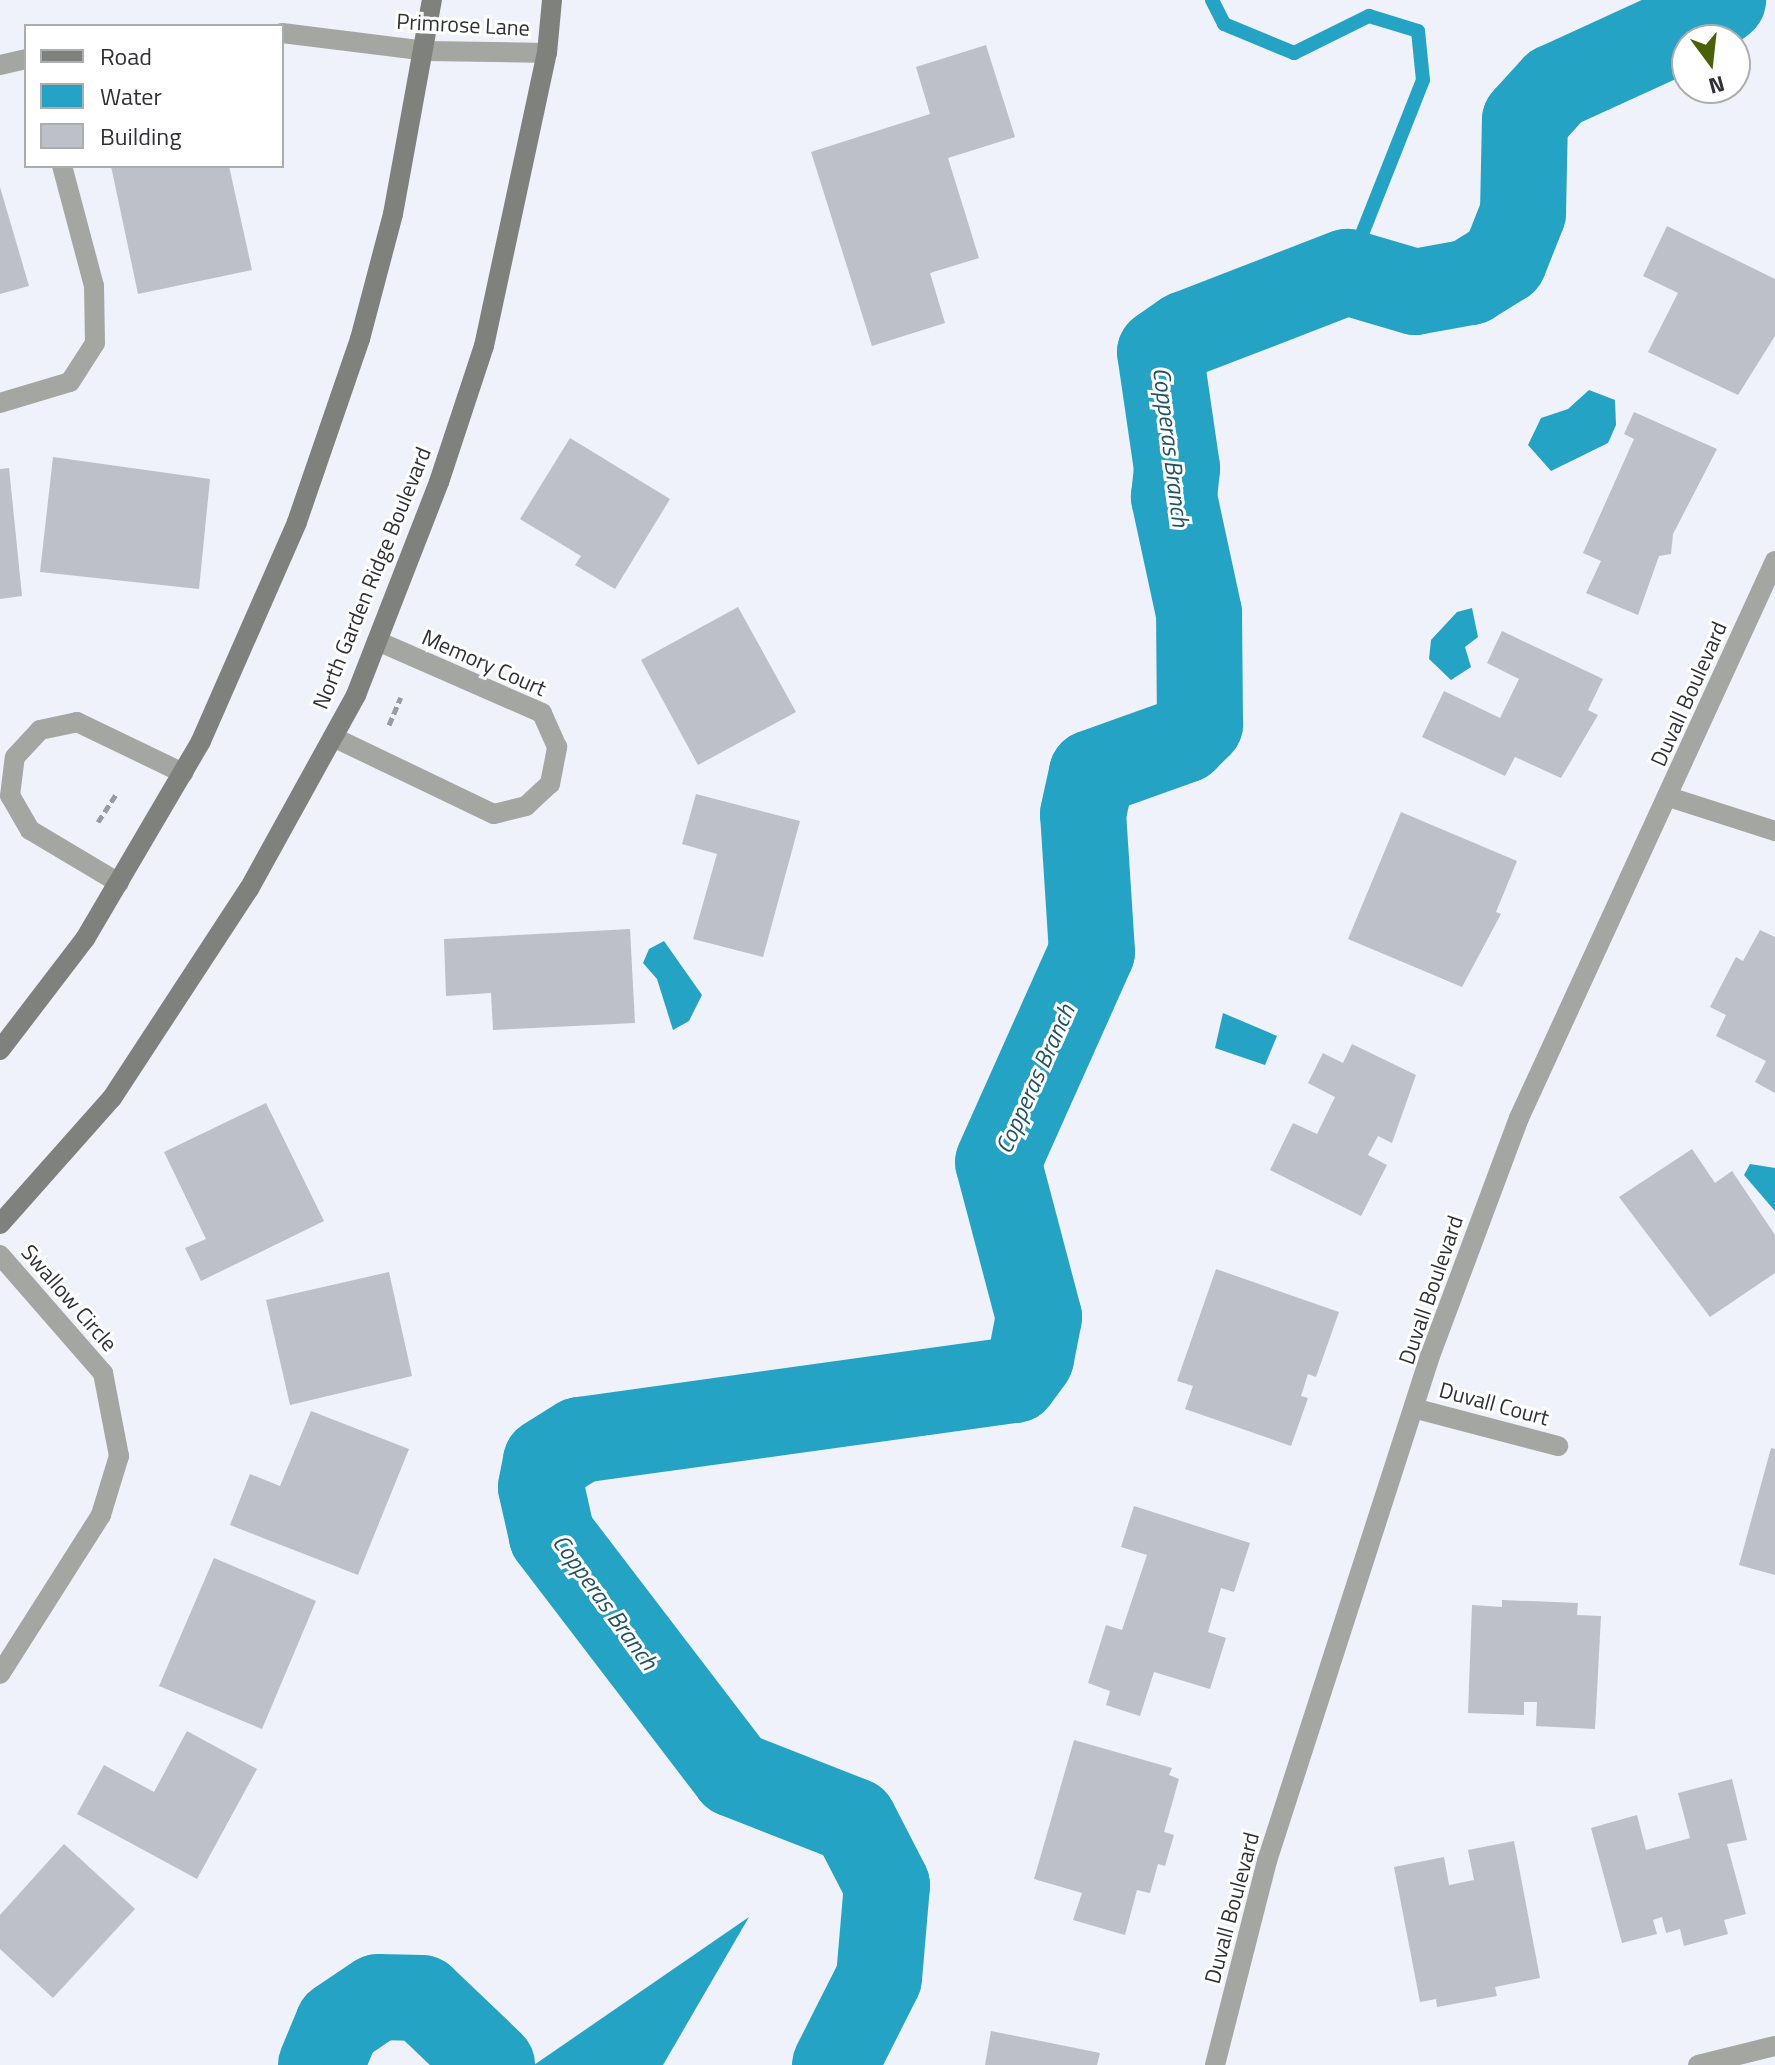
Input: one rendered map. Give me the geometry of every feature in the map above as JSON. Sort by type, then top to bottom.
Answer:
[{"type":"main road","points":[[0,1050],[119,883],[183,773],[254,626],[312,483],[389,228],[426,51],[432,0]]},
{"type":"main road","name":"North Garden Ridge Boulevard","points":[[0,1224],[112,1098],[249,889],[333,737],[377,641],[484,346],[547,53],[552,0]]},
{"type":"street","name":"Primrose Lane","points":[[284,33],[426,51],[547,53]]},
{"type":"street","points":[[0,65],[24,59]]},
{"type":"street","points":[[0,403],[70,382],[95,343],[94,286],[63,168]]},
{"type":"street","name":"Duvall Boulevard","points":[[1215,2065],[1267,1861],[1417,1409],[1430,1356],[1519,1118],[1775,561]]},
{"type":"street","name":"Memory Court","points":[[333,737],[494,814],[526,806],[550,784],[557,747],[542,713],[377,641]]},
{"type":"street","points":[[119,883],[30,830],[10,796],[15,757],[40,730],[77,722],[183,773]]},
{"type":"street","points":[[1669,797],[1775,831]]},
{"type":"street","name":"Swallow Circle","points":[[0,1255],[103,1373],[119,1456],[101,1515],[0,1674]]},
{"type":"street","name":"Duvall Court","points":[[1417,1409],[1558,1446]]},
{"type":"street","points":[[1698,2065],[1775,2046]]},
{"type":"path","points":[[389,726],[401,697]]},
{"type":"path","points":[[98,822],[116,794]]},
{"type":"water","points":[[1589,390],[1615,400],[1616,425],[1608,443],[1551,471],[1528,445],[1541,418],[1568,409]]},
{"type":"water","points":[[1472,608],[1478,637],[1465,647],[1471,667],[1451,680],[1429,659],[1431,640],[1457,612]]},
{"type":"water","points":[[664,941],[702,995],[689,1021],[673,1030],[657,979],[643,963],[649,949]]},
{"type":"water","points":[[1223,1013],[1277,1036],[1265,1065],[1215,1048]]},
{"type":"water","points":[[1750,1164],[1775,1168],[1775,1211],[1744,1175]]},
{"type":"water","points":[[749,1917],[663,2065],[534,2065]]},
{"type":"building","points":[[986,45],[1015,137],[948,158],[979,258],[930,273],[945,323],[872,346],[811,152],[930,114],[916,67]]},
{"type":"building","points":[[111,168],[229,168],[252,270],[138,294]]},
{"type":"building","points":[[0,187],[29,286],[0,294]]},
{"type":"building","points":[[1667,226],[1775,279],[1775,336],[1738,395],[1648,352],[1678,293],[1643,276]]},
{"type":"building","points":[[1634,412],[1717,449],[1673,534],[1671,554],[1659,556],[1638,615],[1586,593],[1601,561],[1583,553],[1634,439],[1624,434]]},
{"type":"building","points":[[570,438],[670,499],[615,589],[575,565],[581,556],[520,519]]},
{"type":"building","points":[[53,457],[210,479],[199,589],[40,572]]},
{"type":"building","points":[[9,468],[22,596],[0,599],[0,469]]},
{"type":"building","points":[[738,607],[796,712],[698,765],[641,660]]},
{"type":"building","points":[[1502,631],[1603,679],[1588,710],[1598,715],[1561,778],[1515,757],[1505,776],[1422,737],[1444,691],[1500,718],[1519,679],[1487,663]]},
{"type":"building","points":[[696,794],[800,821],[763,957],[693,939],[717,854],[682,844]]},
{"type":"building","points":[[1401,812],[1517,861],[1496,912],[1501,914],[1462,987],[1348,939]]},
{"type":"building","points":[[630,929],[635,1023],[493,1030],[491,993],[446,996],[444,939]]},
{"type":"building","points":[[1760,930],[1775,937],[1775,1093],[1755,1082],[1766,1061],[1716,1036],[1726,1015],[1710,1007],[1736,957],[1743,961]]},
{"type":"building","points":[[1352,1044],[1416,1075],[1392,1143],[1378,1136],[1368,1155],[1387,1165],[1361,1216],[1270,1170],[1293,1123],[1317,1134],[1335,1097],[1308,1083],[1323,1053],[1343,1063]]},
{"type":"building","points":[[266,1103],[324,1221],[201,1281],[185,1248],[206,1239],[164,1152]]},
{"type":"building","points":[[1692,1149],[1715,1183],[1732,1171],[1775,1235],[1775,1273],[1710,1317],[1619,1197]]},
{"type":"building","points":[[1216,1269],[1339,1312],[1316,1377],[1308,1374],[1301,1396],[1308,1398],[1291,1446],[1185,1409],[1193,1386],[1177,1381]]},
{"type":"building","points":[[389,1272],[412,1376],[290,1405],[266,1300]]},
{"type":"building","points":[[311,1411],[409,1449],[358,1575],[230,1525],[250,1474],[280,1486]]},
{"type":"building","points":[[1771,1448],[1775,1449],[1775,1575],[1739,1565]]},
{"type":"building","points":[[1134,1506],[1250,1543],[1234,1592],[1221,1588],[1208,1632],[1226,1638],[1210,1689],[1154,1672],[1140,1716],[1106,1705],[1110,1691],[1088,1683],[1106,1625],[1122,1630],[1147,1555],[1121,1547]]},
{"type":"building","points":[[214,1558],[316,1601],[262,1729],[159,1686]]},
{"type":"building","points":[[1502,1600],[1578,1603],[1577,1615],[1601,1616],[1595,1729],[1536,1726],[1537,1702],[1524,1702],[1524,1715],[1468,1713],[1472,1605],[1502,1607]]},
{"type":"building","points":[[187,1731],[257,1769],[197,1879],[77,1814],[104,1765],[154,1792]]},
{"type":"building","points":[[1074,1740],[1172,1768],[1169,1775],[1179,1779],[1164,1832],[1174,1835],[1165,1866],[1158,1864],[1150,1893],[1137,1890],[1125,1935],[1073,1920],[1082,1893],[1034,1879]]},
{"type":"building","points":[[1732,1779],[1747,1840],[1727,1844],[1746,1914],[1724,1920],[1728,1934],[1684,1946],[1680,1929],[1666,1933],[1662,1917],[1653,1920],[1657,1934],[1622,1943],[1591,1828],[1637,1815],[1646,1850],[1690,1838],[1678,1793]]},
{"type":"building","points":[[1514,1841],[1540,1978],[1495,1987],[1497,1996],[1437,2007],[1436,1999],[1420,2002],[1394,1867],[1444,1857],[1449,1885],[1474,1880],[1468,1850]]},
{"type":"building","points":[[64,1844],[135,1909],[53,1998],[0,1949],[0,1915]]},
{"type":"building","points":[[991,2031],[1100,2053],[1097,2065],[985,2065]]},
{"type":"waterway","points":[[1212,0],[1224,24],[1294,53],[1369,16],[1418,31],[1423,80],[1347,272]]},
{"type":"waterway","name":"Copperas Branch","points":[[835,2065],[879,1978],[887,1885],[854,1821],[734,1774],[552,1536],[541,1487],[546,1461],[580,1440],[1015,1380],[1031,1358],[1039,1317],[998,1162],[1092,952],[1083,814],[1092,773],[1184,740],[1200,724],[1199,613],[1174,497],[1177,468],[1160,352],[1186,334],[1347,272],[1415,292],[1470,282],[1504,261],[1523,213],[1525,120],[1555,87],[1686,27],[1723,0]]},
{"type":"waterway","name":"Copperas Branch","points":[[321,2065],[338,2024],[378,1997],[422,1998],[492,2065]]}]
